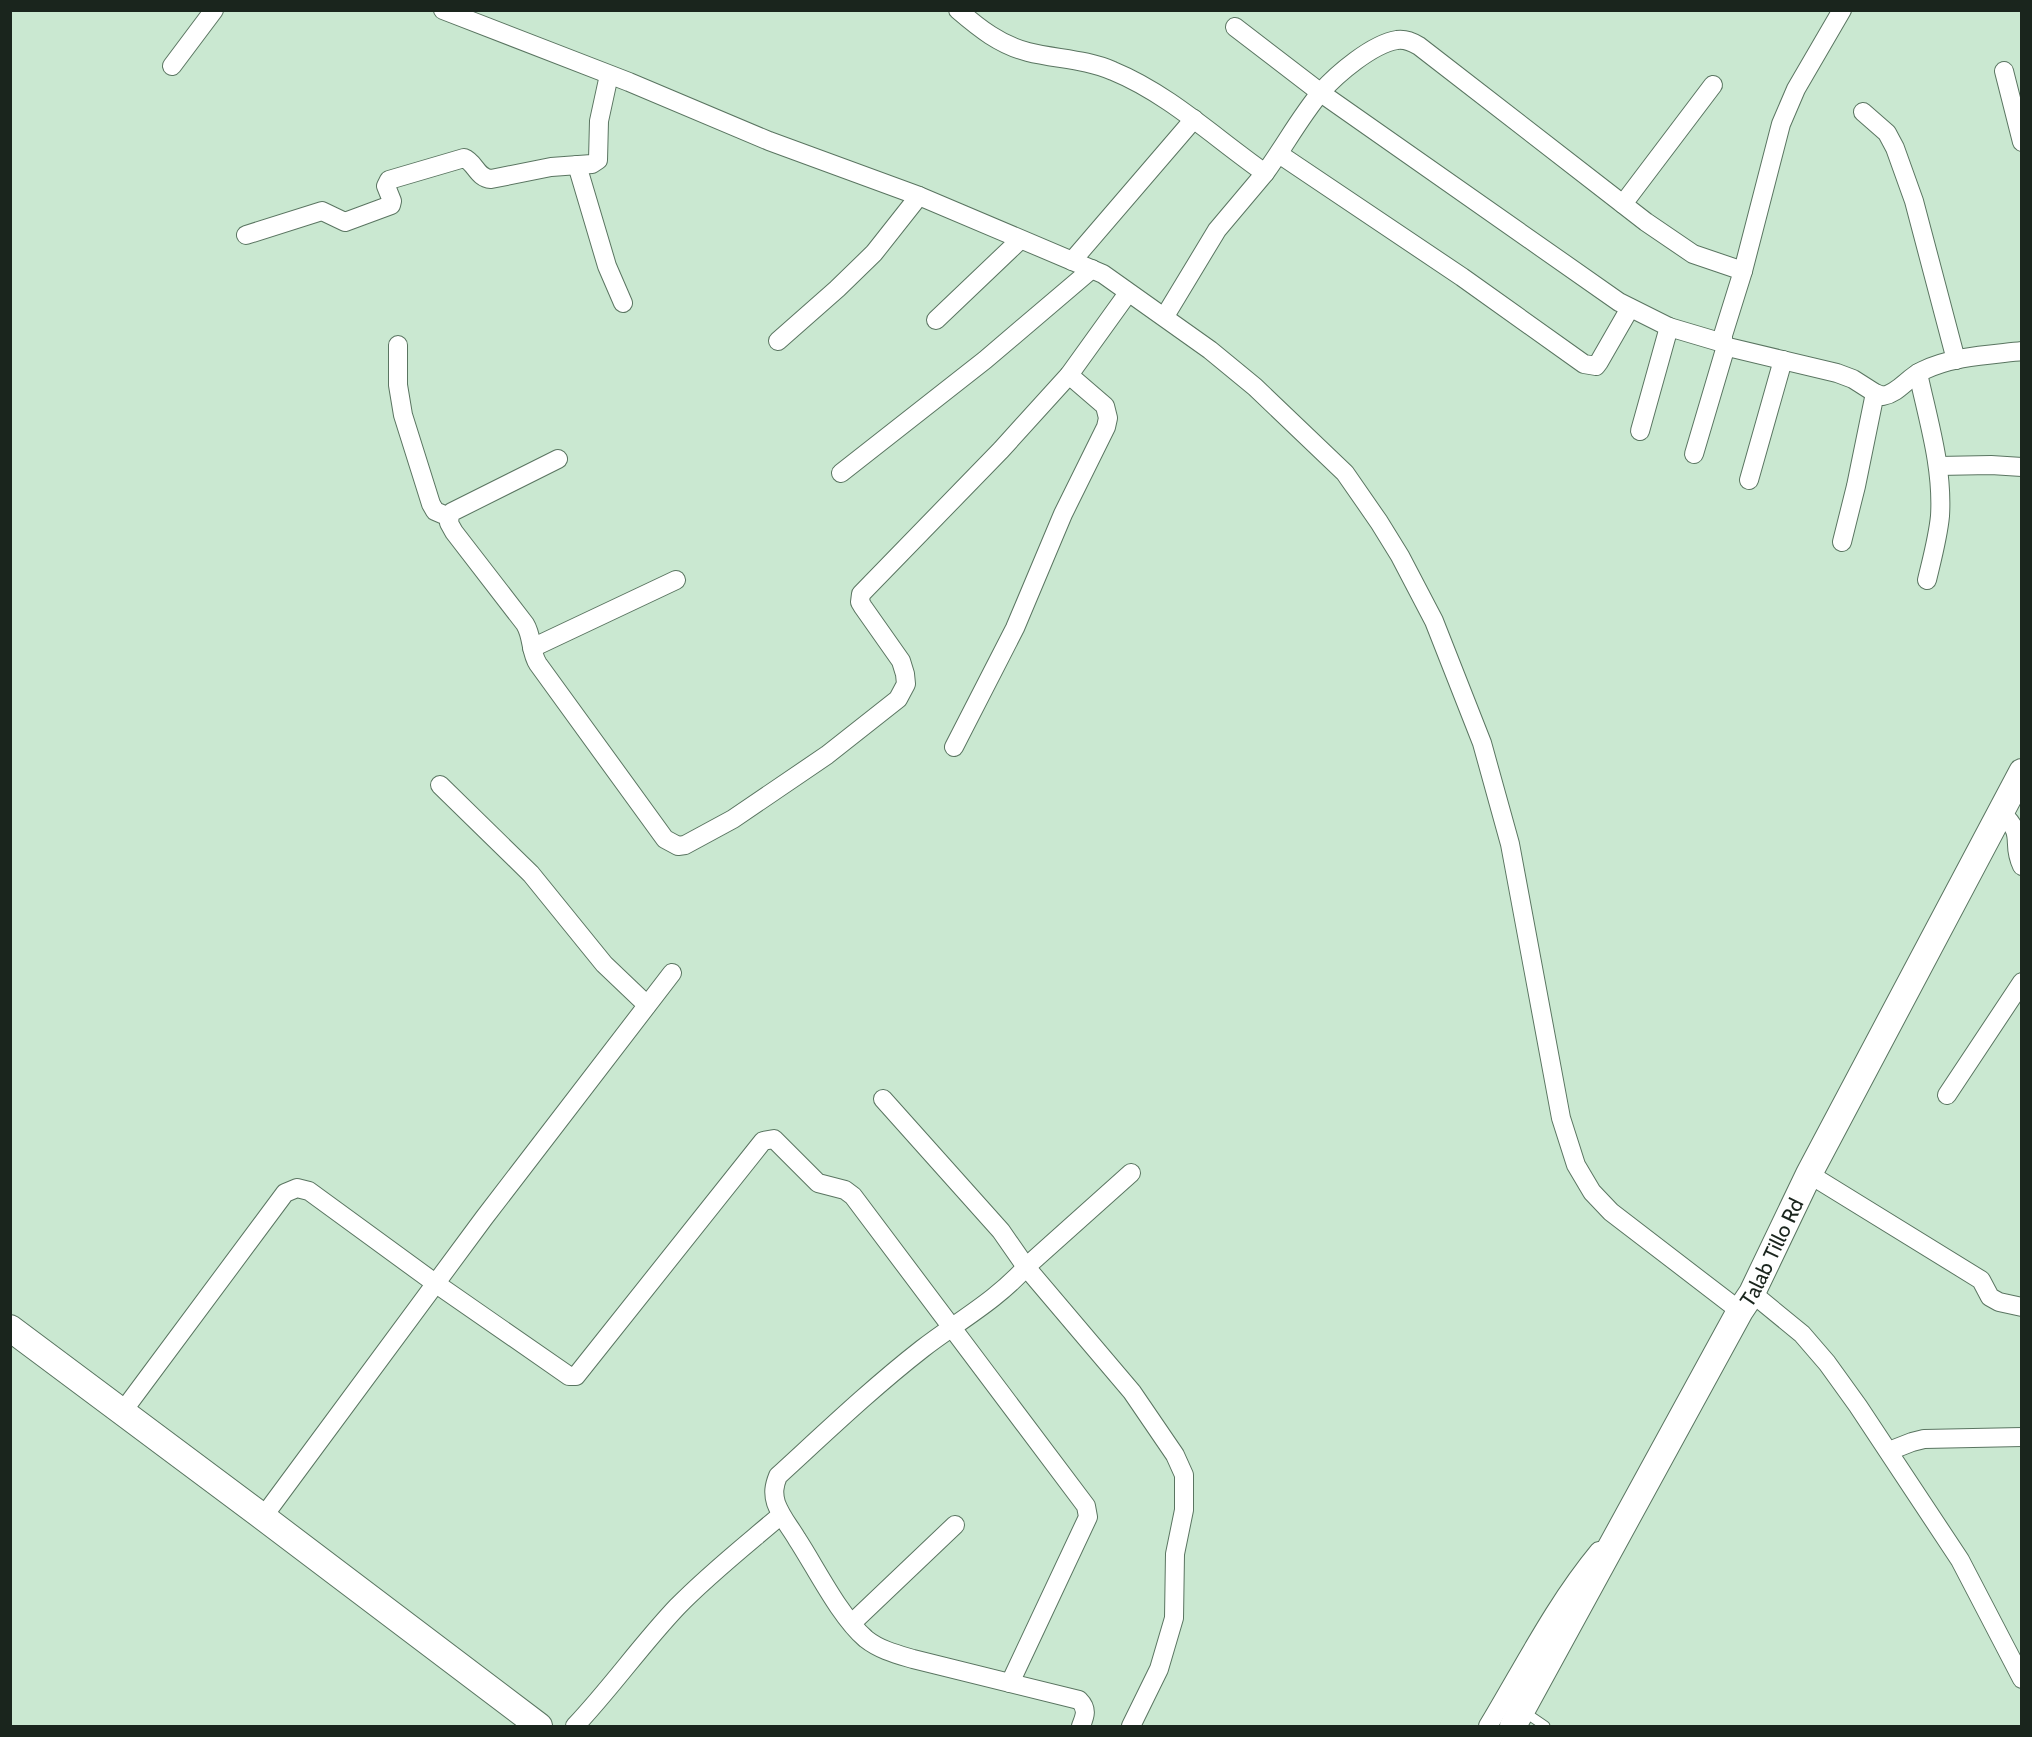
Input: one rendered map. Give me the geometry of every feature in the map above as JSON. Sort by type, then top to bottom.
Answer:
[{"type":"main road","name":"Talab Tillo Rd","points":[[1517,1718],[1746,1302],[1809,1174],[2022,771]]},
{"type":"main road","points":[[10,1328],[263,1516],[539,1726]]},
{"type":"street","points":[[171,66],[214,10]]},
{"type":"street","points":[[442,10],[769,141],[919,196],[1092,269],[1165,316],[1210,350],[1255,387],[1345,473],[1400,556],[1434,621],[1482,742],[1500,802],[1519,885],[1561,1119],[1576,1165],[1592,1192],[1611,1212],[1746,1302],[1802,1334],[1827,1363],[1889,1451],[1960,1560],[2022,1679]]},
{"type":"street","points":[[958,10],[987,33],[1008,45],[1028,52],[1080,61],[1113,70],[1194,119],[1264,173]]},
{"type":"street","points":[[1694,454],[1725,344],[1723,334],[1743,271],[1781,124],[1796,88],[1842,10]]},
{"type":"street","points":[[1235,27],[1321,93],[1570,269],[1619,302],[1669,327],[1837,373],[1883,396],[1888,395],[1918,373],[1956,360],[2022,351]]},
{"type":"street","points":[[1165,316],[1212,238],[1279,154],[1321,93],[1334,79],[1370,52],[1397,40],[1410,40],[1419,46],[1646,222],[1694,254],[1743,271]]},
{"type":"street","points":[[2004,71],[2022,142]]},
{"type":"street","points":[[246,235],[322,211],[342,221],[351,221],[391,205],[392,201],[386,186],[389,180],[464,158],[482,177],[488,179],[551,167],[592,164],[598,160],[599,121],[609,75]]},
{"type":"street","points":[[1623,204],[1713,85]]},
{"type":"street","points":[[1863,112],[1887,133],[1895,148],[1924,235],[1956,360]]},
{"type":"street","points":[[1072,261],[1194,119]]},
{"type":"street","points":[[1279,154],[1584,364],[1591,366],[1599,362],[1630,308]]},
{"type":"street","points":[[577,165],[609,272],[623,303]]},
{"type":"street","points":[[778,341],[837,289],[873,253],[919,196]]},
{"type":"street","points":[[936,320],[1020,240]]},
{"type":"street","points":[[841,473],[985,360],[1092,269]]},
{"type":"street","points":[[558,459],[452,512],[449,523],[525,624],[530,633],[532,648],[538,664],[665,839],[678,846],[685,845],[733,819],[827,755],[898,699],[906,684],[901,661],[860,602],[861,594],[993,458],[1069,375],[1128,294]]},
{"type":"street","points":[[1640,431],[1669,327]]},
{"type":"street","points":[[398,345],[400,400],[409,438],[431,504],[435,511],[449,517]]},
{"type":"street","points":[[1749,480],[1783,360]]},
{"type":"street","points":[[1918,373],[1938,466],[1940,515],[1927,580]]},
{"type":"street","points":[[954,747],[1016,628],[1063,514],[1106,427],[1108,418],[1106,406],[1069,375]]},
{"type":"street","points":[[1842,542],[1875,393]]},
{"type":"street","points":[[1938,466],[2022,467]]},
{"type":"street","points":[[532,648],[675,580]]},
{"type":"street","points":[[440,785],[531,874],[604,964],[648,1005]]},
{"type":"street","points":[[2001,812],[2012,822],[2016,830],[2018,854],[2022,866]]},
{"type":"street","points":[[263,1516],[435,1283],[672,973]]},
{"type":"street","points":[[1947,1095],[2022,982]]},
{"type":"street","points":[[883,1099],[1000,1231],[1026,1267],[1132,1392],[1175,1455],[1184,1475],[1184,1510],[1174,1554],[1174,1618],[1159,1669],[1131,1726]]},
{"type":"street","points":[[123,1411],[285,1193],[291,1189],[303,1188],[569,1376],[576,1376],[763,1141],[770,1138],[778,1142],[818,1183],[845,1190],[853,1196],[1086,1506],[1088,1517],[1010,1683]]},
{"type":"street","points":[[1081,1726],[1086,1710],[1079,1700],[890,1653],[867,1639],[852,1623],[822,1580],[781,1515],[774,1496],[774,1487],[778,1476],[880,1384],[951,1327],[1013,1282],[1026,1267],[1131,1173]]},
{"type":"street","points":[[1809,1174],[1981,1280],[1990,1297],[2022,1307]]},
{"type":"street","points":[[1889,1451],[1924,1439],[2022,1437]]},
{"type":"street","points":[[574,1726],[679,1605],[781,1515]]},
{"type":"street","points":[[1488,1726],[1584,1569],[1627,1518]]},
{"type":"street","points":[[852,1623],[955,1525]]},
{"type":"lane","points":[[1517,1718],[1545,1726]]}]
